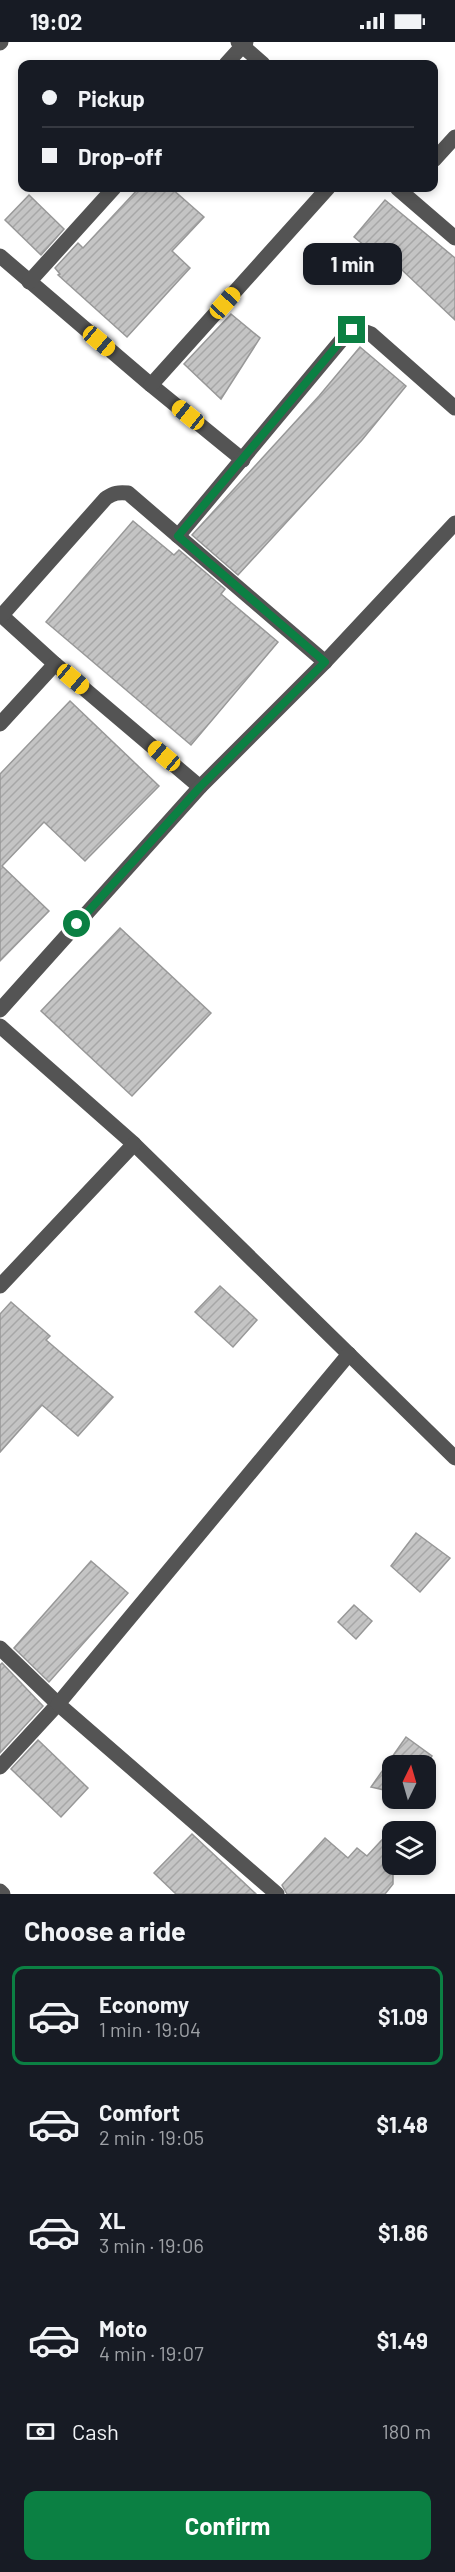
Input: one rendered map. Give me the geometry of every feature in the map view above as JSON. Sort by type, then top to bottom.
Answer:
[{"type":"street","points":[[229,60],[242,43],[259,60]]},
{"type":"street","points":[[438,156],[455,137]]},
{"type":"street","points":[[29,282],[110,192]]},
{"type":"street","points":[[151,385],[324,192]]},
{"type":"street","points":[[405,192],[455,238]]},
{"type":"street","points":[[0,256],[243,460]]},
{"type":"street","points":[[178,536],[352,330],[360,329],[371,334],[455,408]]},
{"type":"street","points":[[200,787],[55,664],[1,614],[106,498],[115,492],[128,493],[325,662]]},
{"type":"street","points":[[0,1010],[200,787],[325,662],[455,523]]},
{"type":"street","points":[[0,724],[55,664]]},
{"type":"street","points":[[0,1026],[134,1144],[455,1458]]},
{"type":"street","points":[[0,1286],[134,1144]]},
{"type":"street","points":[[0,1767],[58,1704],[349,1354]]},
{"type":"street","points":[[0,1648],[58,1704],[277,1894]]},
{"type":"building","points":[[135,192],[176,192],[204,217],[172,251],[190,268],[127,337],[58,275],[60,274],[55,268],[78,243],[83,248]]},
{"type":"building","points":[[29,195],[64,229],[41,255],[5,220]]},
{"type":"building","points":[[385,200],[455,258],[455,320],[401,269],[398,273],[354,237]]},
{"type":"building","points":[[231,314],[260,338],[221,399],[184,364]]},
{"type":"building","points":[[360,347],[406,386],[362,440],[238,575],[192,535],[319,396]]},
{"type":"building","points":[[133,521],[174,555],[179,550],[225,589],[221,594],[278,642],[191,745],[46,622]]},
{"type":"building","points":[[70,701],[159,786],[85,861],[44,822],[2,866],[49,911],[0,961],[0,774]]},
{"type":"building","points":[[120,928],[211,1013],[132,1096],[41,1011]]},
{"type":"building","points":[[220,1286],[257,1320],[233,1347],[195,1312]]},
{"type":"building","points":[[11,1302],[50,1336],[46,1340],[113,1397],[78,1436],[42,1405],[0,1452],[0,1314]]},
{"type":"building","points":[[416,1533],[450,1558],[420,1592],[391,1566]]},
{"type":"building","points":[[91,1561],[128,1593],[49,1682],[14,1648]]},
{"type":"building","points":[[354,1605],[372,1621],[356,1639],[338,1622]]},
{"type":"building","points":[[2,1663],[43,1706],[0,1753],[0,1665]]},
{"type":"building","points":[[406,1737],[431,1755],[393,1755]]},
{"type":"building","points":[[38,1740],[88,1788],[61,1817],[11,1769]]},
{"type":"building","points":[[382,1771],[382,1790],[371,1787]]},
{"type":"building","points":[[192,1834],[256,1894],[176,1894],[154,1873]]},
{"type":"building","points":[[325,1838],[348,1858],[357,1848],[367,1856],[382,1840],[382,1875],[393,1875],[393,1884],[385,1894],[287,1894],[282,1885]]},
{"type":"route","points":[[77,924],[200,787],[325,662],[178,536],[352,330]]}]
